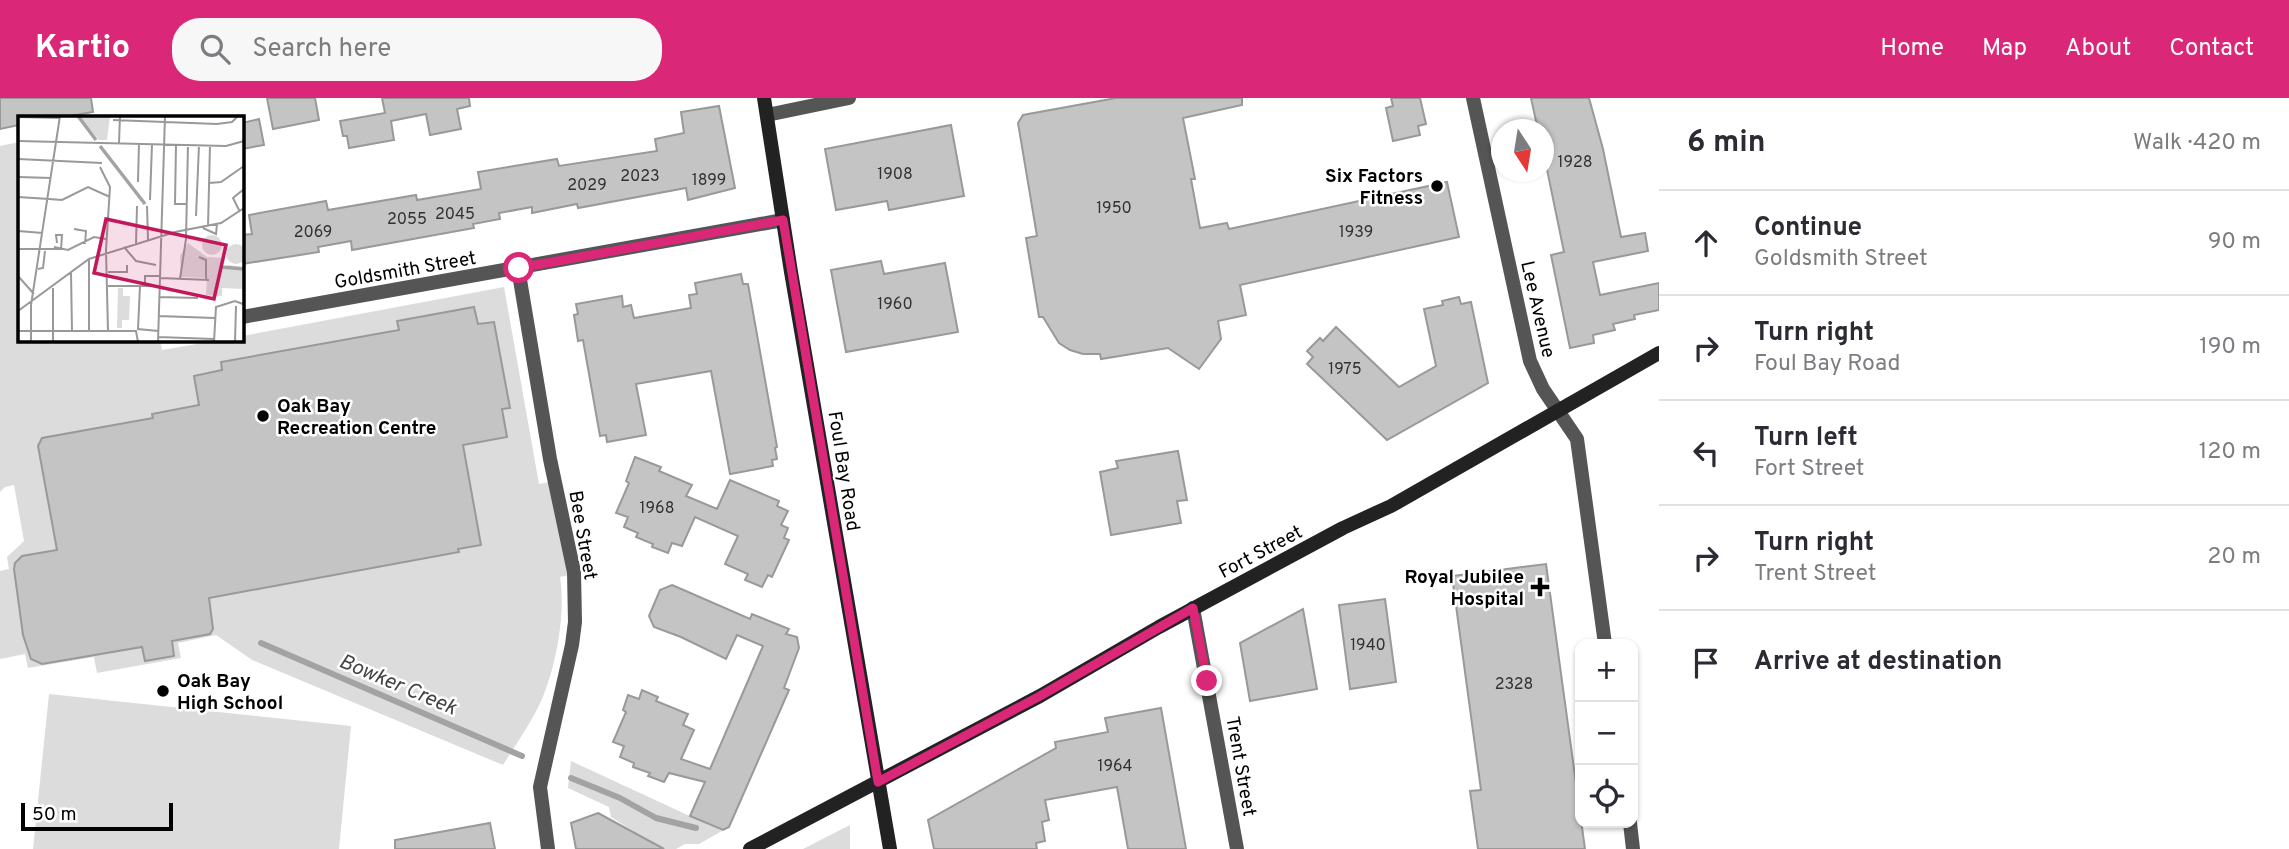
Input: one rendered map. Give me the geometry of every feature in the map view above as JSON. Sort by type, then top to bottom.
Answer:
[{"type":"main road","name":"Foul Bay Road","points":[[764,98],[890,849]]},
{"type":"main road","name":"Fort Street","points":[[750,849],[1052,690],[1193,608],[1343,528],[1391,506],[1659,353]]},
{"type":"street","points":[[767,116],[849,98]]},
{"type":"street","name":"Lee Avenue","points":[[1473,98],[1530,361],[1543,389],[1577,439],[1604,639]]},
{"type":"street","name":"Goldsmith Street","points":[[243,317],[783,220]]},
{"type":"street","name":"Bee Street","points":[[519,268],[550,459],[574,572],[575,622],[572,645],[540,787],[548,849]]},
{"type":"street","name":"Trent Street","points":[[1193,608],[1237,849]]},
{"type":"street","points":[[1631,828],[1633,849]]},
{"type":"shaded area","name":"Oak Bay Recreation Centre","points":[[18,142],[18,341],[160,341],[162,350],[214,341],[243,341],[243,336],[504,287],[539,484],[555,481],[574,574],[560,577],[561,623],[547,686],[534,716],[503,765],[252,660],[216,635],[178,643],[181,658],[97,673],[94,657],[28,668],[25,654],[0,659],[0,571],[9,569],[7,557],[24,541],[14,485],[5,487],[0,492],[0,146]]},
{"type":"shaded area","name":"Oak Bay High School","points":[[49,694],[351,726],[339,849],[33,849]]},
{"type":"shaded area","points":[[571,761],[722,831],[699,844],[662,849],[611,817],[609,807],[568,788]]},
{"type":"shaded area","points":[[850,825],[850,849],[803,849]]},
{"type":"building","points":[[0,98],[91,98],[93,112],[70,116],[18,116],[18,125],[0,129]]},
{"type":"building","points":[[267,98],[315,98],[319,120],[273,129]]},
{"type":"building","points":[[382,98],[469,98],[470,106],[457,109],[461,129],[430,135],[426,114],[391,121],[394,140],[349,148],[340,121],[385,113]]},
{"type":"building","points":[[1116,98],[1242,98],[1242,105],[1183,118],[1195,179],[1191,179],[1200,228],[1227,223],[1229,229],[1447,182],[1459,237],[1240,285],[1246,315],[1218,321],[1221,339],[1199,369],[1168,348],[1101,359],[1100,354],[1083,354],[1070,350],[1059,343],[1043,317],[1039,317],[1026,238],[1037,236],[1018,123],[1023,115]]},
{"type":"building","points":[[1391,98],[1420,98],[1426,124],[1418,126],[1420,135],[1393,141],[1386,108],[1393,106]]},
{"type":"building","points":[[1531,98],[1589,98],[1603,149],[1621,237],[1645,233],[1648,251],[1593,262],[1600,295],[1659,283],[1659,310],[1634,315],[1635,319],[1613,324],[1615,330],[1593,335],[1594,343],[1570,348],[1551,255],[1564,252],[1550,182],[1554,182],[1554,119],[1536,119]]},
{"type":"building","points":[[719,106],[735,188],[688,200],[686,188],[578,208],[577,204],[532,213],[532,207],[499,213],[500,219],[473,224],[474,228],[352,250],[351,241],[318,247],[319,252],[243,264],[243,235],[252,234],[249,215],[326,201],[328,210],[416,195],[417,200],[481,189],[478,172],[557,159],[559,166],[657,151],[655,139],[684,133],[681,112]]},
{"type":"building","points":[[259,119],[264,145],[243,149],[243,123]]},
{"type":"building","points":[[951,125],[964,196],[889,210],[887,201],[836,210],[825,149]]},
{"type":"building","points":[[881,261],[884,274],[945,263],[958,332],[846,352],[831,270]]},
{"type":"building","points":[[741,274],[743,284],[748,284],[777,447],[777,459],[772,460],[773,466],[730,474],[711,371],[636,384],[646,435],[607,442],[606,435],[600,436],[583,340],[578,341],[574,315],[578,314],[576,304],[622,296],[623,307],[631,305],[634,318],[691,308],[689,295],[697,294],[695,283]]},
{"type":"building","points":[[1459,297],[1461,304],[1471,302],[1488,383],[1387,440],[1307,364],[1313,357],[1307,351],[1320,338],[1323,341],[1336,327],[1399,387],[1436,366],[1424,309],[1443,305],[1442,301]]},
{"type":"building","points":[[474,307],[478,324],[494,322],[510,408],[502,409],[507,437],[463,445],[481,545],[458,549],[459,552],[209,598],[213,629],[210,634],[172,641],[174,656],[145,661],[142,647],[42,664],[31,659],[23,635],[14,569],[15,563],[22,556],[57,550],[38,446],[42,438],[153,418],[152,414],[199,405],[194,376],[222,370],[221,362],[399,330],[397,321]]},
{"type":"building","points":[[1178,451],[1187,500],[1177,501],[1181,523],[1111,535],[1100,472],[1118,468],[1116,461]]},
{"type":"building","points":[[635,457],[661,467],[659,471],[692,485],[686,496],[717,509],[730,480],[779,501],[777,506],[788,511],[781,525],[788,528],[784,538],[789,540],[772,577],[768,575],[762,587],[745,580],[748,574],[725,564],[738,536],[695,517],[682,546],[672,543],[668,553],[652,547],[653,544],[636,537],[638,533],[624,527],[628,517],[616,513],[629,483],[626,481]]},
{"type":"building","points":[[1546,564],[1575,776],[1575,828],[1582,828],[1585,849],[1478,849],[1470,791],[1481,790],[1452,576]]},
{"type":"building","points":[[672,585],[750,619],[752,614],[789,629],[786,634],[797,637],[799,648],[784,688],[789,690],[729,827],[723,830],[690,816],[705,782],[669,773],[664,782],[648,776],[650,773],[633,767],[634,763],[620,757],[624,746],[613,742],[626,712],[623,710],[628,695],[639,699],[642,690],[658,697],[656,701],[688,714],[683,725],[694,730],[681,759],[710,769],[763,646],[737,635],[726,659],[654,627],[649,616],[660,590]]},
{"type":"building","points":[[1385,599],[1396,682],[1350,689],[1339,605]]},
{"type":"building","points":[[1303,609],[1317,689],[1250,701],[1240,643]]},
{"type":"building","points":[[1161,708],[1186,849],[1128,849],[1117,787],[1045,800],[1049,820],[1042,822],[1045,841],[1036,843],[1037,849],[934,849],[928,820],[1056,748],[1055,742],[1108,732],[1105,718]]},
{"type":"building","points":[[598,813],[664,849],[576,849],[571,823]]},
{"type":"building","points":[[490,823],[495,849],[395,849],[395,840]]},
{"type":"waterway","name":"Bowker Creek","points":[[261,643],[522,756]]},
{"type":"waterway","name":"Bowker Creek","points":[[571,778],[620,798],[656,818],[696,828]]},
{"type":"place","name":"Six Factors Fitness","points":[[1437,186]]},
{"type":"place","name":"Oak Bay Recreation Centre","points":[[263,416]]},
{"type":"place","name":"Royal Jubilee Hospital","points":[[1540,587]]},
{"type":"place","name":"Oak Bay High School","points":[[163,691]]},
{"type":"route","points":[[519,268],[783,220],[878,782],[1040,696],[1193,608],[1207,681]]}]
